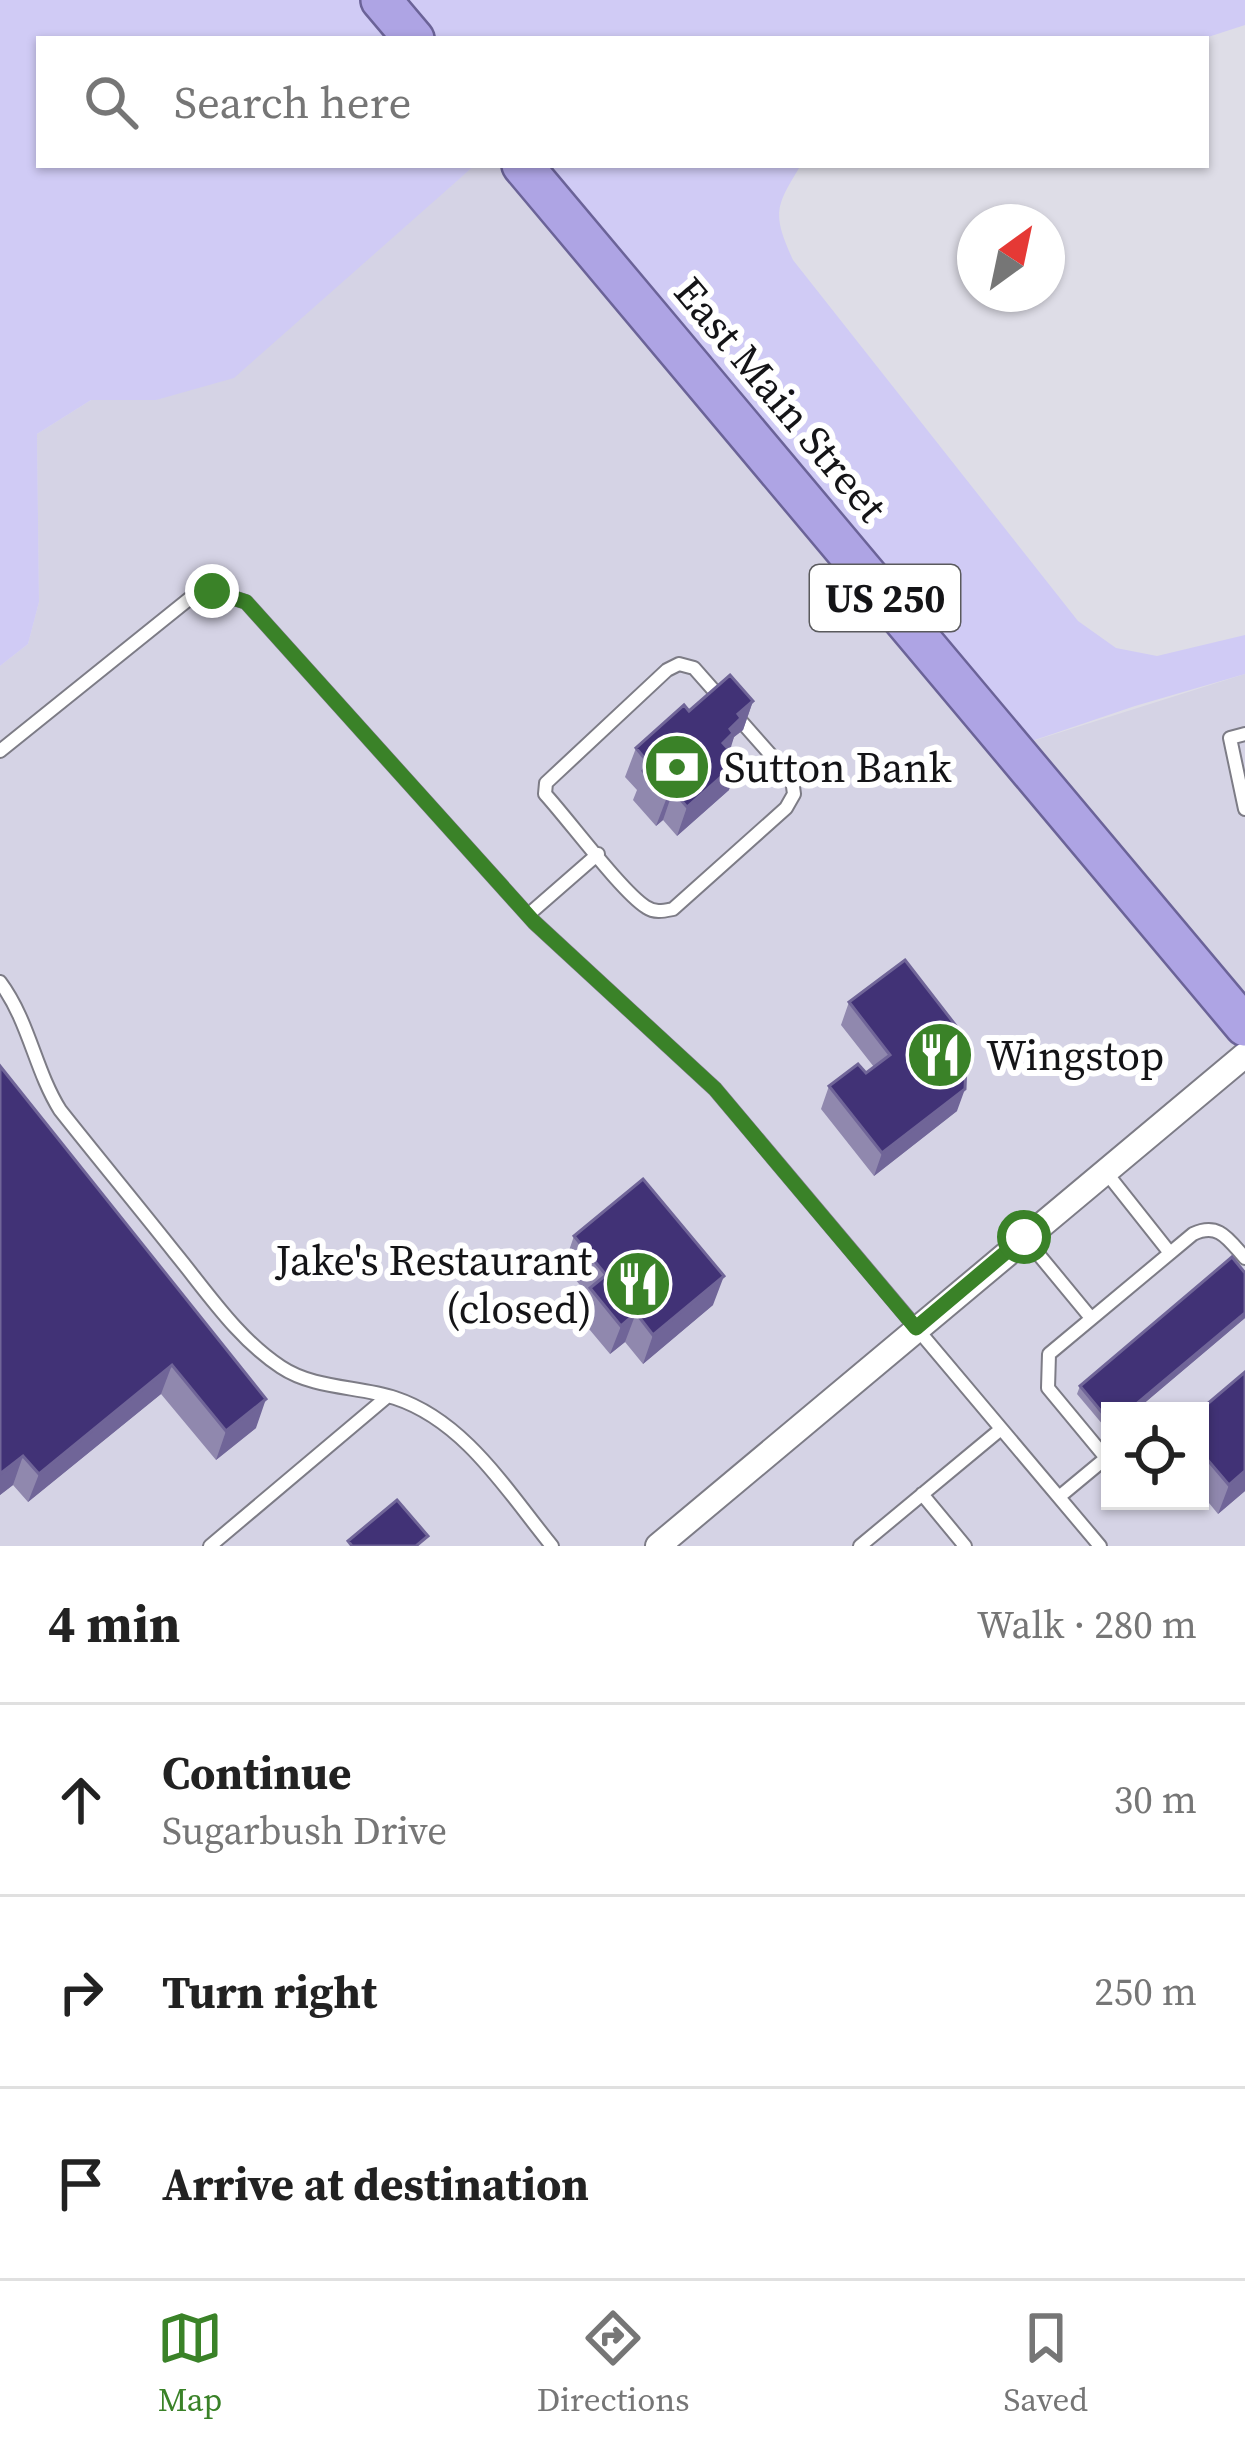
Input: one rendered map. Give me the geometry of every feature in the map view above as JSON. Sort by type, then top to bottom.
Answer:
[{"type":"highway","points":[[381,0],[411,36]]},
{"type":"highway","name":"East Main Street","points":[[525,168],[1245,1026]]},
{"type":"street","points":[[658,1546],[1245,1054]]},
{"type":"lane","points":[[0,752],[189,599],[212,591],[246,602],[528,915],[715,1089],[1100,1546]]},
{"type":"lane","points":[[679,664],[694,668],[792,779],[794,794],[786,808],[673,909],[658,912],[643,905],[598,854],[545,794],[546,783],[667,670],[679,664]]},
{"type":"lane","points":[[1245,734],[1230,738],[1245,809]]},
{"type":"lane","points":[[528,915],[598,854]]},
{"type":"lane","points":[[0,982],[20,1013],[42,1077],[60,1110],[245,1335],[284,1369],[307,1379],[388,1396],[439,1418],[464,1440],[552,1546]]},
{"type":"lane","points":[[1105,1170],[1170,1252]]},
{"type":"lane","points":[[1059,1497],[1106,1458],[1048,1388],[1049,1354],[1170,1252],[1208,1227],[1220,1231],[1245,1258]]},
{"type":"lane","points":[[1024,1237],[1091,1318]]},
{"type":"lane","points":[[210,1546],[388,1396]]},
{"type":"lane","points":[[860,1546],[1001,1429]]},
{"type":"lane","points":[[922,1494],[965,1546]]},
{"type":"shaded area","points":[[0,0],[370,0],[400,36],[36,36],[36,168],[472,168],[234,378],[156,400],[91,400],[37,434],[39,602],[28,644],[0,666]]},
{"type":"shaded area","points":[[391,0],[1245,0],[1245,25],[1209,37],[421,36]]},
{"type":"shaded area","points":[[471,168],[534,168],[1017,746],[1245,674],[1245,1546],[0,1546],[0,666],[28,644],[39,602],[37,434],[91,400],[156,400],[393,235]]},
{"type":"shaded area","points":[[534,168],[799,168],[779,211],[793,260],[1078,621],[1116,648],[1157,656],[1245,635],[1245,674],[1017,746]]},
{"type":"building","name":"Sutton Bank","points":[[730,675],[753,701],[738,714],[741,718],[723,743],[739,761],[687,807],[673,791],[667,797],[643,771],[650,765],[636,748],[684,705],[689,711]]},
{"type":"building","points":[[905,960],[967,1040],[965,1089],[882,1153],[829,1086],[858,1064],[866,1073],[890,1055],[849,1002]]},
{"type":"building","points":[[0,1066],[266,1399],[226,1431],[172,1365],[39,1474],[23,1456],[0,1474]]},
{"type":"building","name":"Jake's Restaurant (closed)","points":[[643,1179],[724,1276],[653,1335],[636,1313],[621,1326],[590,1288],[606,1275],[574,1236]]},
{"type":"building","points":[[1232,1257],[1245,1273],[1245,1313],[1139,1402],[1101,1402],[1101,1411],[1080,1386]]},
{"type":"building","points":[[1245,1372],[1245,1471],[1229,1485],[1209,1462],[1209,1403]]},
{"type":"building","points":[[397,1500],[428,1536],[416,1546],[352,1546],[348,1541]]},
{"type":"place","name":"Sutton Bank","points":[[677,767]]},
{"type":"place","name":"Wingstop","points":[[940,1055]]},
{"type":"place","name":"Jake's Restaurant (closed)","points":[[638,1284]]},
{"type":"route","points":[[212,591],[246,602],[534,922],[715,1089],[916,1328],[1024,1237]]}]
